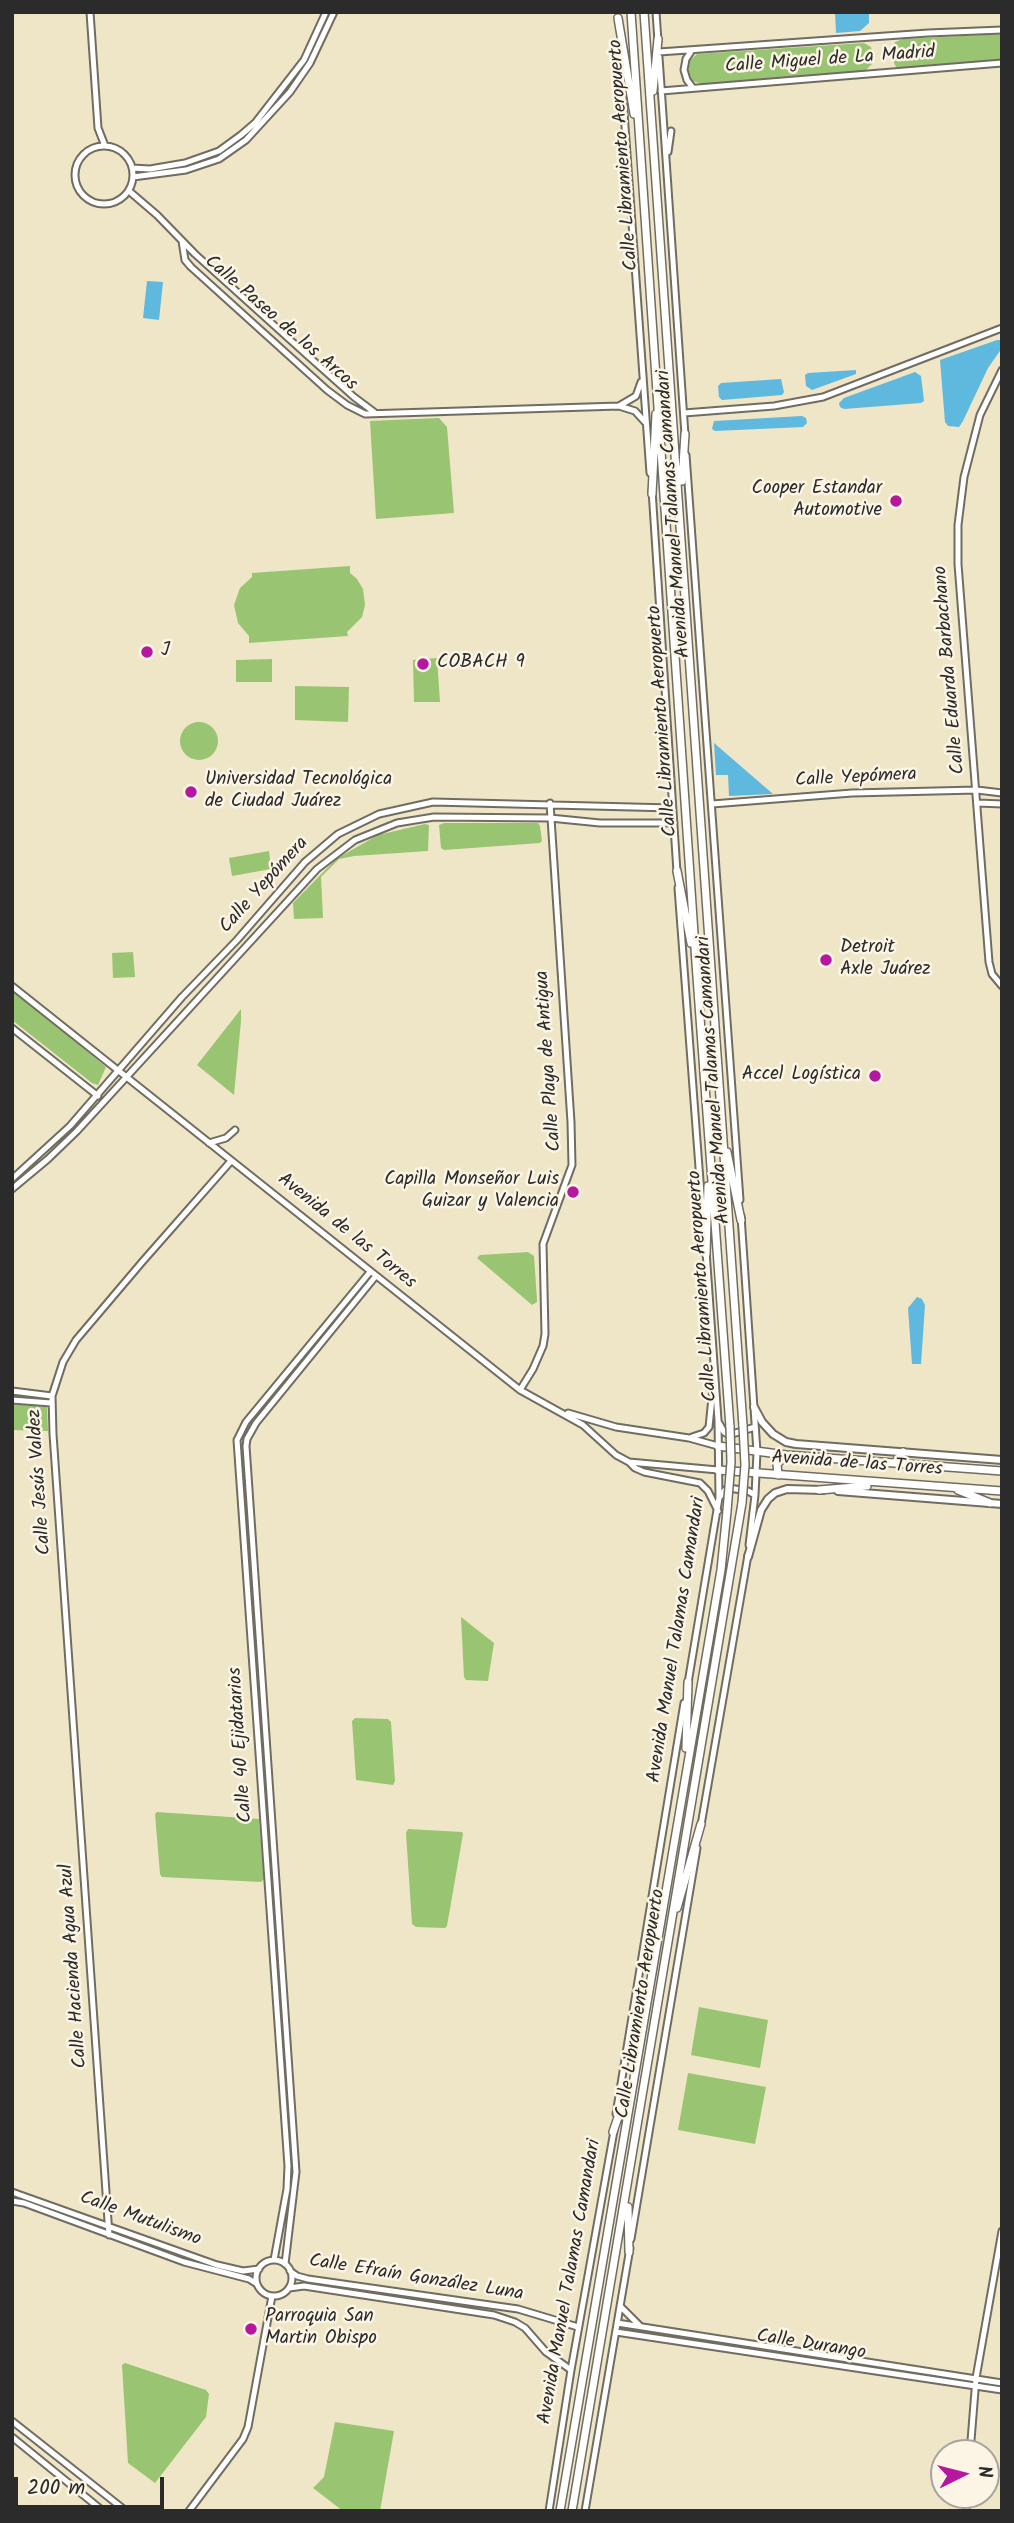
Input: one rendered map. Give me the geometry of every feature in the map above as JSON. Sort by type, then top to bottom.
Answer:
[{"type":"highway","name":"Calle Libramiento Aeropuerto","points":[[557,2511],[570,2449],[721,1570],[722,1512],[731,1462],[631,12]]},
{"type":"highway","name":"Calle Libramiento Aeropuerto","points":[[574,2511],[742,1503],[745,1465],[682,527],[644,12]]},
{"type":"highway","points":[[617,15],[639,137]]},
{"type":"highway","points":[[651,112],[658,40]]},
{"type":"highway","points":[[652,494],[657,375]]},
{"type":"highway","points":[[682,527],[685,434]]},
{"type":"highway","points":[[677,871],[696,972]]},
{"type":"highway","points":[[723,1139],[741,1220]]},
{"type":"highway","points":[[706,1254],[709,1147]]},
{"type":"highway","name":"Avenida de las Torres","points":[[718,1446],[786,1455],[1002,1471]]},
{"type":"highway","points":[[895,1463],[903,1452]]},
{"type":"highway","points":[[778,1475],[777,1464],[786,1455]]},
{"type":"highway","name":"Avenida de las Torres","points":[[718,1470],[1002,1491]]},
{"type":"highway","points":[[819,1490],[893,1484]]},
{"type":"highway","points":[[951,1487],[990,1503]]},
{"type":"highway","points":[[685,1773],[688,1682]]},
{"type":"highway","points":[[667,1942],[701,1824]]},
{"type":"highway","points":[[613,2132],[638,2057]]},
{"type":"highway","points":[[628,2190],[629,2252]]},
{"type":"main road","points":[[90,12],[98,128],[105,146]]},
{"type":"main road","points":[[132,168],[150,169],[185,163],[219,151],[241,135],[255,123],[304,60],[326,12]]},
{"type":"main road","points":[[133,177],[186,170],[219,159],[246,140],[290,92],[310,63],[334,12]]},
{"type":"main road","name":"Avenida Manuel Talamas Camandari","points":[[584,2511],[748,1557],[757,1452],[656,12]]},
{"type":"main road","name":"Avenida Manuel Talamas Camandari","points":[[549,2511],[688,1682],[722,1512],[719,1498],[718,1420],[686,1019],[617,15]]},
{"type":"main road","name":"Calle Miguel de La Madrid","points":[[659,52],[1002,30]]},
{"type":"main road","points":[[692,50],[686,59],[684,70],[687,80],[694,88]]},
{"type":"main road","name":"Calle Miguel de La Madrid","points":[[661,91],[1002,63]]},
{"type":"main road","points":[[666,169],[671,131]]},
{"type":"main road","points":[[105,146],[122,152],[132,168],[133,177],[129,191],[119,200],[106,205],[93,202],[82,195],[75,183],[75,169],[81,156],[92,148],[105,146]]},
{"type":"main road","name":"Calle Paseo de los Arcos","points":[[129,191],[354,397],[374,412]]},
{"type":"main road","name":"Calle Paseo de los Arcos","points":[[183,242],[187,263],[327,390],[365,414],[619,406]]},
{"type":"main road","points":[[684,413],[774,406],[824,397],[1002,328]]},
{"type":"main road","name":"Calle Eduarda Barbachano","points":[[1002,370],[989,394],[974,435],[964,477],[958,525],[961,605],[992,974],[1002,986]]},
{"type":"main road","points":[[619,406],[636,396],[642,375]]},
{"type":"main road","points":[[619,406],[635,411],[646,423]]},
{"type":"main road","name":"Calle Yepómera","points":[[712,804],[852,793],[977,790],[1002,793]]},
{"type":"main road","name":"Calle Yepómera","points":[[12,1179],[61,1135],[305,862],[338,834],[379,814],[414,805],[457,802],[550,803],[591,807],[672,808]]},
{"type":"main road","name":"Calle Playa de Antigua","points":[[520,1390],[543,1346],[543,1244],[572,1165],[550,803]]},
{"type":"main road","points":[[978,803],[1002,804]]},
{"type":"main road","name":"Calle Yepómera","points":[[12,1189],[48,1159],[317,869],[355,840],[380,828],[419,818],[458,816],[550,818],[600,823],[674,823]]},
{"type":"main road","name":"Avenida de las Torres","points":[[12,986],[520,1390],[591,1430],[616,1455],[629,1462],[718,1470]]},
{"type":"main road","points":[[12,1028],[97,1095],[107,1096]]},
{"type":"main road","points":[[209,1143],[226,1138],[235,1130]]},
{"type":"main road","name":"Calle Jesús Valdez","points":[[71,1695],[52,1399],[63,1362],[76,1340],[231,1161]]},
{"type":"main road","name":"Calle 40 Ejidatarios","points":[[274,2260],[288,2166],[237,1440],[246,1422],[372,1274]]},
{"type":"main road","name":"Calle 40 Ejidatarios","points":[[285,2263],[296,2172],[246,1446],[247,1439],[257,1423],[372,1274]]},
{"type":"main road","points":[[689,1438],[704,1433],[709,1427],[715,1378]]},
{"type":"main road","points":[[12,1391],[52,1399]]},
{"type":"main road","points":[[12,1400],[52,1399]]},
{"type":"main road","name":"Avenida de las Torres","points":[[754,1407],[766,1427],[786,1442],[1002,1460]]},
{"type":"main road","name":"Avenida de las Torres","points":[[559,1411],[638,1432],[689,1438],[718,1446]]},
{"type":"main road","points":[[718,1420],[724,1432],[729,1435],[755,1427]]},
{"type":"main road","points":[[629,1462],[644,1472],[701,1483],[722,1512]]},
{"type":"main road","points":[[719,1498],[724,1490],[729,1488],[748,1490],[755,1495]]},
{"type":"main road","name":"Avenida de las Torres","points":[[748,1557],[761,1510],[775,1493],[787,1489],[1002,1504]]},
{"type":"main road","name":"Calle Hacienda Agua Azul","points":[[71,1695],[109,2235]]},
{"type":"main road","name":"Calle Mutulismo","points":[[12,2192],[216,2264],[243,2271],[259,2269]]},
{"type":"main road","points":[[24,2203],[30,2197]]},
{"type":"main road","name":"Calle Mutulismo","points":[[12,2201],[24,2203],[184,2262],[257,2284]]},
{"type":"main road","points":[[281,2221],[288,2222]]},
{"type":"main road","points":[[971,2439],[976,2378],[1002,2231]]},
{"type":"main road","points":[[274,2260],[285,2263],[290,2271],[289,2288],[281,2295],[272,2296],[262,2291],[256,2277],[259,2269],[274,2260]]},
{"type":"main road","name":"Calle Efraín González Luna","points":[[290,2271],[308,2280],[518,2309],[578,2327]]},
{"type":"main road","name":"Calle Efraín González Luna","points":[[289,2288],[315,2288],[494,2315],[525,2328],[546,2352],[571,2370]]},
{"type":"main road","points":[[189,2511],[243,2440],[248,2427],[272,2296]]},
{"type":"main road","points":[[620,2306],[642,2328]]},
{"type":"main road","name":"Calle Durango","points":[[617,2323],[1002,2383]]},
{"type":"main road","name":"Calle Durango","points":[[616,2332],[1002,2390]]},
{"type":"main road","points":[[12,2421],[126,2511]]},
{"type":"main road","points":[[12,2437],[103,2511]]},
{"type":"green space","points":[[1002,34],[1002,59],[905,68],[896,67],[890,54],[895,42],[903,39]]},
{"type":"green space","points":[[864,43],[871,47],[874,58],[865,71],[701,84],[693,81],[686,71],[688,62],[697,54]]},
{"type":"green space","points":[[439,418],[447,427],[454,513],[376,519],[370,421]]},
{"type":"green space","points":[[350,566],[350,573],[363,589],[365,605],[362,617],[347,632],[348,636],[249,643],[249,636],[238,623],[234,605],[240,588],[252,577],[252,573]]},
{"type":"green space","points":[[437,658],[440,702],[414,702],[413,660]]},
{"type":"green space","points":[[272,659],[272,682],[236,682],[236,660]]},
{"type":"green space","points":[[295,686],[349,687],[348,722],[295,720]]},
{"type":"green space","points":[[199,722],[213,727],[218,741],[213,755],[199,760],[185,755],[180,741],[185,727]]},
{"type":"green space","points":[[538,823],[542,841],[444,850],[441,848],[439,825]]},
{"type":"green space","points":[[429,825],[428,851],[339,859],[321,877],[323,918],[294,919],[293,903],[336,859],[378,835]]},
{"type":"green space","points":[[269,851],[271,869],[232,876],[229,858]]},
{"type":"green space","points":[[133,952],[135,977],[113,978],[112,953]]},
{"type":"green space","points":[[12,989],[106,1067],[98,1085],[12,1020]]},
{"type":"green space","points":[[241,1009],[241,1021],[234,1095],[197,1065]]},
{"type":"green space","points":[[528,1252],[534,1256],[537,1302],[532,1305],[477,1258],[480,1255]]},
{"type":"green space","points":[[12,1404],[47,1407],[48,1431],[12,1430]]},
{"type":"green space","points":[[461,1617],[494,1643],[488,1681],[466,1680],[464,1677]]},
{"type":"green space","points":[[355,1718],[388,1719],[391,1722],[395,1781],[393,1785],[356,1780],[352,1721]]},
{"type":"green space","points":[[155,1814],[259,1819],[264,1879],[261,1882],[162,1877]]},
{"type":"green space","points":[[408,1829],[463,1834],[445,1928],[416,1927],[412,1924],[406,1833]]},
{"type":"green space","points":[[699,2007],[768,2020],[760,2068],[691,2055]]},
{"type":"green space","points":[[688,2073],[766,2087],[755,2144],[678,2130]]},
{"type":"green space","points":[[125,2363],[206,2390],[209,2394],[206,2417],[155,2483],[128,2463],[122,2365]]},
{"type":"green space","points":[[335,2422],[394,2431],[380,2511],[343,2511],[313,2488],[324,2477]]},
{"type":"water","points":[[835,12],[869,12],[869,23],[860,31],[836,33]]},
{"type":"water","points":[[147,281],[163,282],[159,320],[143,318]]},
{"type":"water","points":[[1002,340],[1002,348],[988,368],[963,421],[959,427],[948,426],[945,422],[940,360]]},
{"type":"water","points":[[856,370],[856,374],[812,390],[806,386],[805,375],[808,373]]},
{"type":"water","points":[[915,372],[921,376],[924,401],[921,403],[844,409],[840,407],[839,403],[844,398]]},
{"type":"water","points":[[781,379],[784,392],[782,395],[722,400],[719,397],[718,386],[721,383]]},
{"type":"water","points":[[802,416],[807,423],[803,427],[712,429],[714,421]]},
{"type":"water","points":[[714,743],[773,794],[729,796],[728,775],[716,775]]},
{"type":"water","points":[[917,1297],[922,1299],[925,1305],[921,1364],[912,1364],[908,1308]]},
{"type":"place","name":"Cooper Estandar Automotive","points":[[896,501]]},
{"type":"place","name":"J","points":[[147,652]]},
{"type":"place","name":"COBACH 9","points":[[423,664]]},
{"type":"place","name":"Universidad Tecnológica de Ciudad Juárez","points":[[191,792]]},
{"type":"place","name":"Detroit Axle Juárez","points":[[826,960]]},
{"type":"place","name":"Accel Logística","points":[[875,1076]]},
{"type":"place","name":"Capilla Monseñor Luis Guizar y Valencia","points":[[573,1192]]},
{"type":"place","name":"Parroquia San Martin Obispo","points":[[251,2329]]}]
